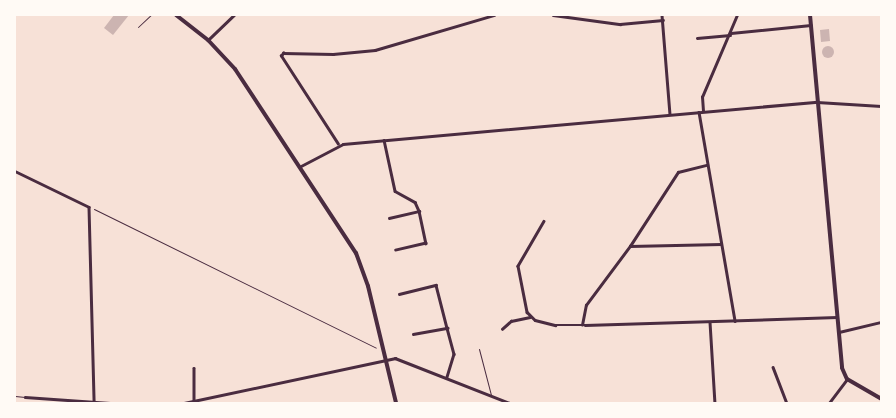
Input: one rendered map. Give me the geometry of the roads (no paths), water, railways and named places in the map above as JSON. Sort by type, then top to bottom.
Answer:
[{"type":"street","points":[[176,15],[208,40],[234,69],[301,166],[356,253],[368,286],[396,403]]},
{"type":"street","points":[[183,15],[187,22]]},
{"type":"street","points":[[208,40],[234,15]]},
{"type":"street","points":[[338,144],[281,56],[283,53],[333,54],[376,50],[494,15]]},
{"type":"street","points":[[553,15],[603,23],[663,20]]},
{"type":"street","points":[[662,15],[670,114]]},
{"type":"street","points":[[703,111],[702,97],[737,15]]},
{"type":"street","points":[[810,15],[842,368],[847,379],[881,399]]},
{"type":"street","points":[[697,38],[811,25]]},
{"type":"street","points":[[301,166],[338,144],[817,102],[881,106]]},
{"type":"street","points":[[699,112],[706,165],[735,321]]},
{"type":"street","points":[[384,140],[395,191],[415,202],[419,211],[426,243],[396,250]]},
{"type":"street","points":[[582,325],[586,305],[630,246],[678,172],[706,165]]},
{"type":"street","points":[[15,171],[90,207],[94,402]]},
{"type":"street","points":[[389,218],[419,211]]},
{"type":"street","points":[[530,317],[518,266],[544,221]]},
{"type":"street","points":[[630,246],[721,244]]},
{"type":"street","points":[[398,294],[436,285],[454,354],[447,378]]},
{"type":"street","points":[[502,329],[511,321],[530,317],[555,325],[582,325],[837,317]]},
{"type":"street","points":[[710,322],[715,403]]},
{"type":"street","points":[[838,332],[881,322]]},
{"type":"street","points":[[413,334],[446,328]]},
{"type":"street","points":[[184,403],[395,358],[510,403]]},
{"type":"street","points":[[773,366],[787,403]]},
{"type":"street","points":[[194,368],[194,401]]},
{"type":"street","points":[[829,403],[847,379]]},
{"type":"street","points":[[25,397],[110,403]]},
{"type":"lane","points":[[479,349],[491,395]]},
{"type":"lane","points":[[15,396],[25,397]]}]
